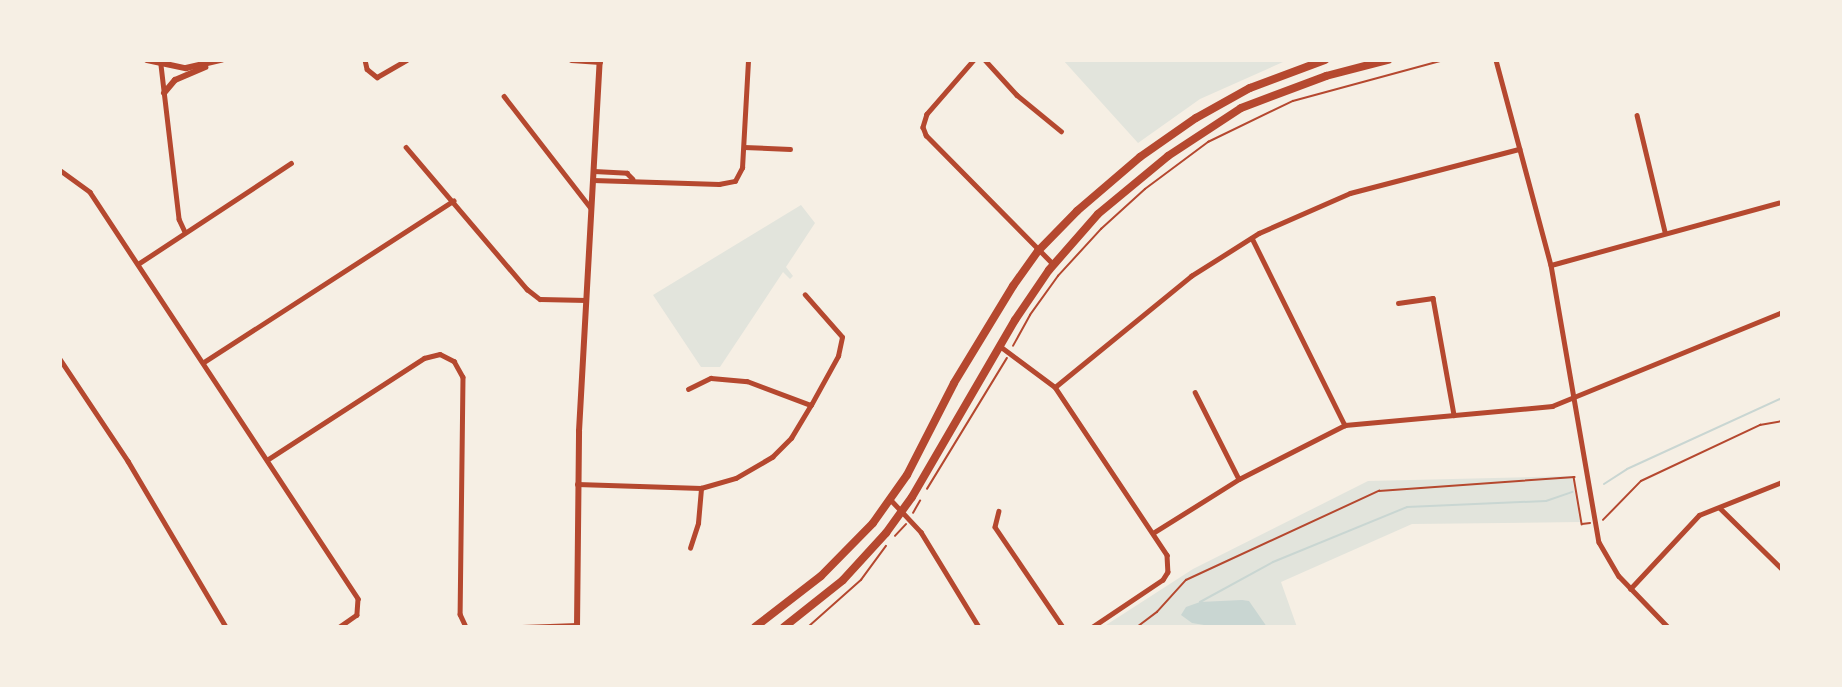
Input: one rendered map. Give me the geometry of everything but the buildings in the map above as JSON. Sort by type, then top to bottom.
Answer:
[{"type":"main road","points":[[755,627],[835,564],[891,500],[970,355],[1038,251],[1093,196],[1172,134],[1242,92],[1326,60]]},
{"type":"main road","points":[[784,627],[855,568],[902,511],[1000,346],[1054,265],[1098,214],[1168,156],[1219,122],[1278,92],[1388,60]]},
{"type":"street","points":[[147,60],[160,65],[205,66]]},
{"type":"street","points":[[164,93],[176,80],[222,60]]},
{"type":"street","points":[[365,60],[368,69],[377,76],[406,60]]},
{"type":"street","points":[[522,627],[577,626],[578,484],[600,61],[571,60]]},
{"type":"street","points":[[593,180],[633,179],[719,184],[735,181],[742,168],[748,60]]},
{"type":"street","points":[[974,60],[927,114],[923,127],[929,140],[1054,265]]},
{"type":"street","points":[[985,60],[1017,95],[1061,132]]},
{"type":"street","points":[[1496,60],[1551,265],[1599,542],[1630,589],[1668,627]]},
{"type":"street","points":[[160,65],[179,219],[185,232]]},
{"type":"street","points":[[504,96],[523,116],[591,208]]},
{"type":"street","points":[[1636,115],[1665,232]]},
{"type":"street","points":[[406,147],[527,289],[540,299],[586,300]]},
{"type":"street","points":[[744,147],[790,149]]},
{"type":"street","points":[[1055,387],[1191,276],[1252,238],[1350,193],[1519,149]]},
{"type":"street","points":[[138,264],[291,163]]},
{"type":"street","points":[[60,170],[90,192],[358,599],[357,615],[340,627]]},
{"type":"street","points":[[594,171],[627,173],[633,179]]},
{"type":"street","points":[[204,362],[453,201]]},
{"type":"street","points":[[1551,265],[1665,232],[1782,202]]},
{"type":"street","points":[[1252,238],[1345,424]]},
{"type":"street","points":[[578,484],[701,488],[736,478],[771,458],[792,438],[812,405],[837,356],[842,337],[806,295]]},
{"type":"street","points":[[1398,303],[1433,298],[1454,415]]},
{"type":"street","points":[[1153,534],[1239,479],[1345,424],[1552,406],[1782,312]]},
{"type":"street","points":[[1000,346],[1055,387],[1167,555],[1164,580],[1093,627]]},
{"type":"street","points":[[267,460],[424,358],[440,354],[454,361],[463,377],[460,614],[464,627]]},
{"type":"street","points":[[60,359],[128,460],[226,627]]},
{"type":"street","points":[[688,389],[711,378],[747,381],[812,405]]},
{"type":"street","points":[[1195,392],[1239,479]]},
{"type":"street","points":[[1630,589],[1700,514],[1782,482]]},
{"type":"street","points":[[690,548],[698,523],[701,488]]},
{"type":"street","points":[[891,500],[902,511],[957,586],[979,627]]},
{"type":"street","points":[[1720,508],[1782,569]]},
{"type":"street","points":[[999,511],[995,527],[1062,627]]},
{"type":"path","points":[[1014,346],[1029,315],[1058,276],[1101,229],[1159,178],[1208,142],[1293,101],[1444,60]]},
{"type":"path","points":[[917,507],[1006,358]]},
{"type":"path","points":[[1605,519],[1641,481],[1760,425],[1782,421]]},
{"type":"path","points":[[1137,627],[1157,612],[1186,580],[1379,491],[1574,477],[1582,525]]},
{"type":"path","points":[[893,537],[899,534]]},
{"type":"path","points":[[808,627],[861,580],[886,545]]},
{"type":"shaded area","points":[[1063,60],[1282,60],[1283,62],[1200,99],[1138,143]]},
{"type":"shaded area","points":[[801,205],[815,223],[786,267],[793,276],[790,279],[783,272],[720,367],[701,367],[653,295]]},
{"type":"shaded area","points":[[1572,476],[1580,522],[1412,524],[1281,582],[1297,627],[1103,627],[1193,569],[1368,481]]},
{"type":"shaded area","points":[[1249,601],[1267,627],[1216,627],[1192,623],[1181,615],[1186,607],[1200,602]]},
{"type":"waterway","points":[[1604,484],[1627,469],[1782,398]]},
{"type":"waterway","points":[[1200,602],[1273,562],[1407,507],[1546,501],[1572,492]]}]
